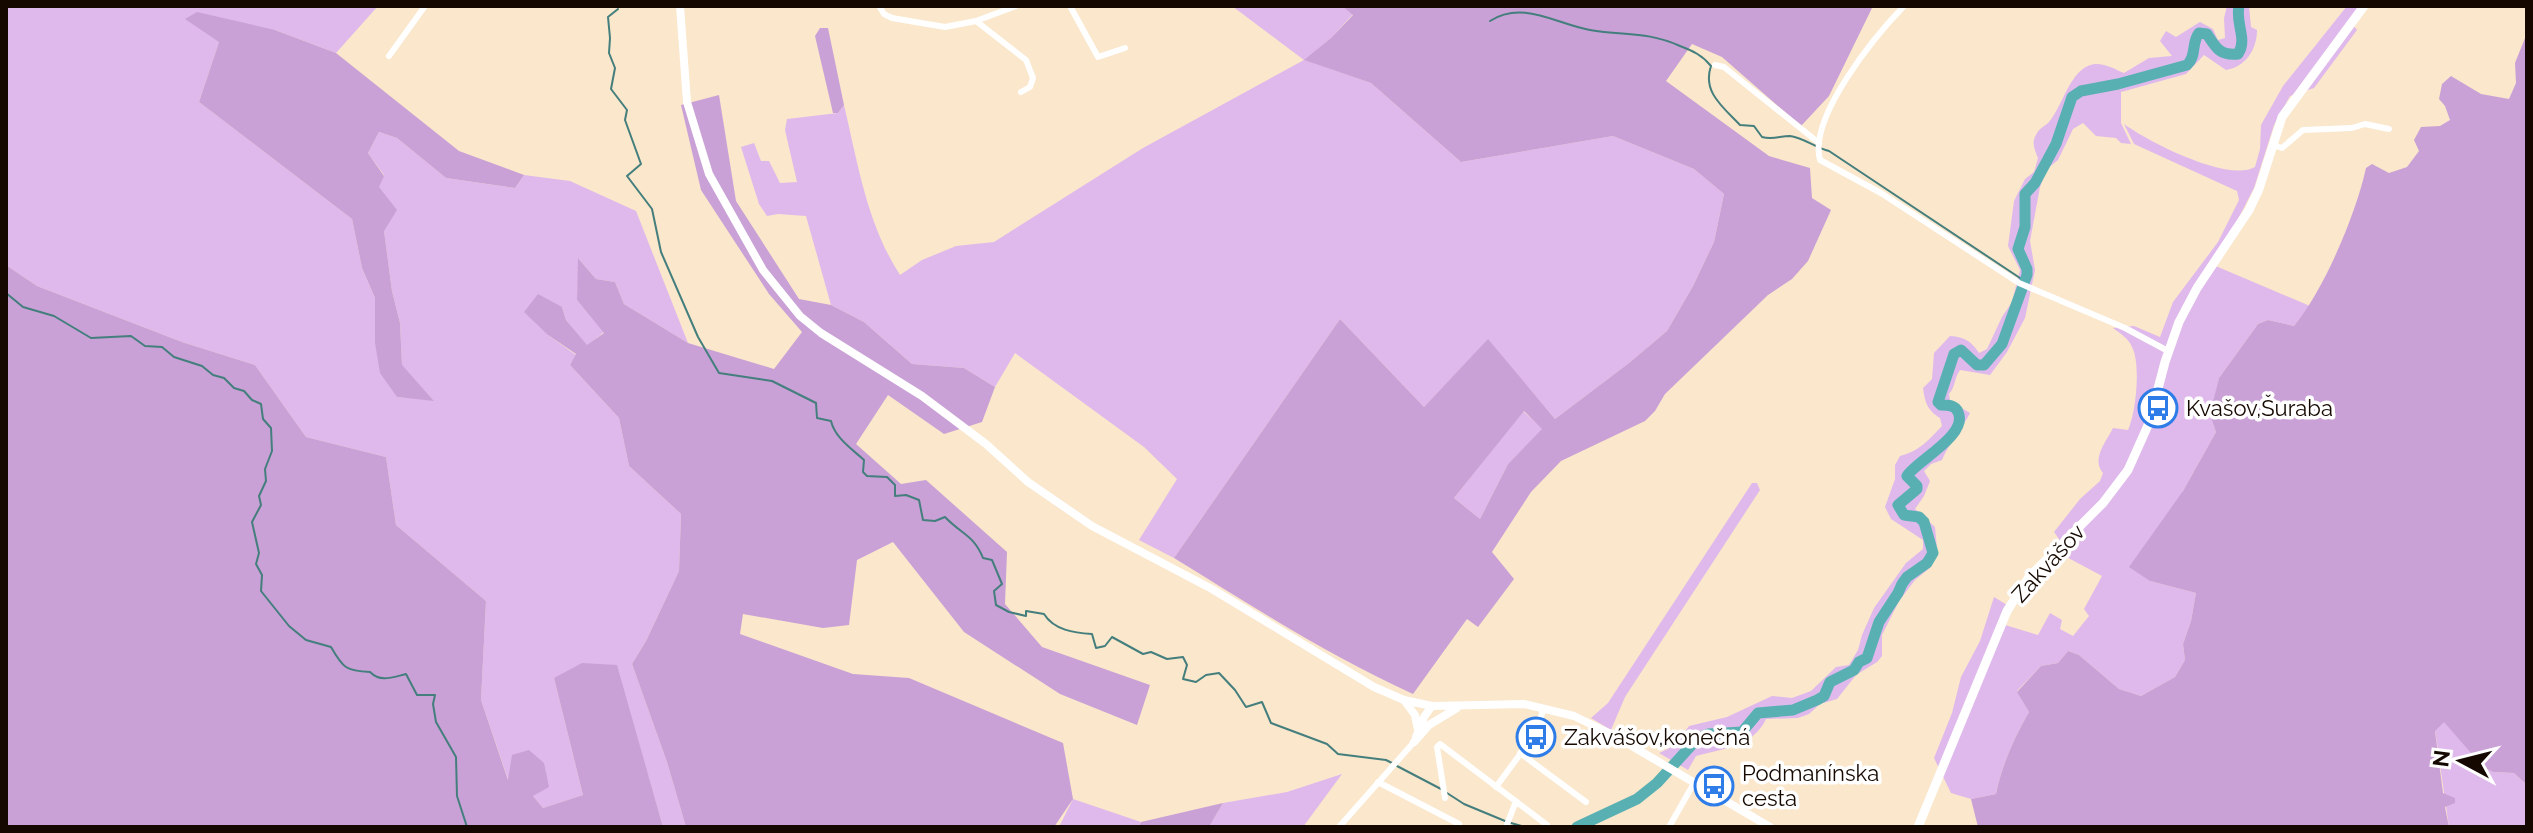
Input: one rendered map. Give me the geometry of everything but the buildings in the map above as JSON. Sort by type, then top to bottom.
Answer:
[{"type":"main road","name":"Zakvášov","points":[[1918,827],[2007,611],[2029,577],[2103,503],[2128,470],[2149,423],[2168,351],[2191,298],[2249,210],[2259,189],[2278,126],[2289,106],[2364,6]]},
{"type":"street","points":[[389,56],[425,6]]},
{"type":"street","points":[[680,6],[687,102],[709,174],[763,270],[800,316],[821,333],[922,396],[986,444],[1028,482],[1092,526],[1212,589],[1374,687],[1404,700],[1432,706],[1511,704],[1544,708],[1588,722],[1770,827]]},
{"type":"street","points":[[879,6],[884,14],[892,18],[945,27],[976,21],[1016,6]]},
{"type":"street","points":[[1070,6],[1098,57],[1125,48]]},
{"type":"street","points":[[1904,6],[1854,66],[1833,104],[1819,147],[1820,160],[1881,193],[2023,285],[2125,328],[2168,351]]},
{"type":"street","points":[[976,21],[1026,60],[1033,78],[1030,87],[1021,92]]},
{"type":"street","points":[[1715,65],[1724,67],[1819,147]]},
{"type":"street","points":[[2273,145],[2282,148],[2303,130],[2352,128],[2365,124],[2389,129]]},
{"type":"street","points":[[1404,700],[1415,715],[1418,731]]},
{"type":"street","points":[[1429,725],[1432,706]]},
{"type":"street","points":[[1414,742],[1432,706]]},
{"type":"street","points":[[1339,827],[1429,725],[1461,706]]},
{"type":"street","points":[[1496,787],[1535,734],[1544,708]]},
{"type":"street","points":[[1445,798],[1437,747],[1440,744],[1547,825]]},
{"type":"street","points":[[1520,753],[1586,802]]},
{"type":"street","points":[[1378,782],[1459,824]]},
{"type":"street","points":[[1669,827],[1694,783]]},
{"type":"street","points":[[1507,824],[1516,801]]},
{"type":"shaded area","points":[[6,6],[378,6],[336,53],[275,30],[219,42],[199,102],[352,219],[362,268],[375,298],[375,343],[397,397],[433,400],[402,366],[400,323],[392,291],[378,187],[384,175],[368,153],[379,132],[397,138],[446,178],[515,188],[524,175],[570,181],[636,211],[688,343],[624,304],[615,282],[596,279],[579,259],[577,300],[604,332],[587,346],[566,320],[562,307],[548,335],[576,355],[570,365],[619,418],[629,466],[681,514],[679,571],[632,664],[667,762],[686,827],[663,827],[616,665],[554,678],[583,795],[543,808],[533,796],[509,782],[481,700],[486,601],[396,525],[386,457],[306,437],[255,365],[182,342],[37,286],[6,265]]},
{"type":"shaded area","points":[[1232,6],[1342,6],[1353,14],[1305,60],[1371,83],[1461,162],[1613,136],[1694,169],[1724,194],[1714,242],[1667,331],[1555,419],[1488,340],[1424,407],[1340,319],[1174,558],[1139,540],[1177,479],[1144,447],[1015,353],[995,387],[964,368],[912,364],[864,322],[831,305],[806,216],[767,216],[759,204],[741,147],[754,143],[761,161],[769,161],[780,183],[797,182],[785,130],[787,119],[838,113],[844,105],[871,214],[900,275],[922,260],[956,246],[994,242],[1143,148],[1304,60]]},
{"type":"shaded area","points":[[1342,6],[1873,6],[1829,96],[1801,126],[1722,57],[1692,44],[1666,81],[1769,156],[1810,168],[1812,198],[1831,210],[1808,261],[1665,394],[1645,421],[1561,461],[1531,492],[1492,552],[1514,579],[1478,627],[1467,619],[1413,694],[1321,647],[1174,558],[1340,319],[1424,407],[1488,339],[1555,419],[1667,331],[1714,242],[1724,194],[1694,169],[1613,136],[1461,162],[1371,83],[1304,60],[1353,15]],"holes":[[[1524,411],[1542,429],[1508,464],[1480,519],[1454,498]]]},
{"type":"shaded area","points":[[2227,6],[2249,6],[2251,27],[2257,30],[2255,44],[2244,61],[2226,70],[2204,55],[2186,74],[2121,92],[2121,123],[2131,144],[2121,143],[2116,138],[2096,136],[2083,123],[2073,129],[2058,160],[2047,169],[2040,187],[2030,241],[2035,270],[2025,318],[2007,352],[1990,375],[1960,370],[1949,394],[1950,401],[1970,413],[1942,460],[1924,471],[1930,481],[1915,509],[1935,527],[1937,549],[1931,567],[1915,580],[1899,601],[1882,635],[1882,656],[1856,675],[1837,699],[1820,704],[1809,714],[1798,718],[1766,719],[1761,728],[1745,741],[1696,756],[1688,770],[1659,753],[1674,746],[1689,726],[1727,717],[1772,696],[1792,698],[1811,691],[1836,667],[1849,665],[1874,608],[1906,563],[1923,549],[1923,540],[1891,519],[1885,507],[1900,456],[1918,448],[1942,426],[1940,418],[1927,405],[1923,388],[1932,379],[1934,353],[1950,336],[1967,340],[1979,353],[1987,349],[2012,302],[2020,270],[2008,246],[2014,201],[2025,179],[2034,172],[2038,158],[2034,144],[2037,133],[2049,122],[2073,80],[2086,67],[2102,64],[2124,73],[2149,58],[2172,56],[2160,41],[2166,31],[2176,37],[2200,22],[2213,29],[2218,40],[2225,38]]},
{"type":"shaded area","points":[[2347,6],[2359,6],[2349,20],[2357,30],[2314,88],[2290,96],[2274,125],[2254,188],[2211,264],[2310,306],[2294,326],[2268,320],[2258,324],[2219,378],[2211,414],[2216,432],[2183,491],[2150,581],[2196,593],[2183,644],[2185,660],[2175,677],[2141,696],[2119,689],[2079,655],[2068,651],[2058,663],[2041,666],[2017,691],[2029,712],[2009,752],[1996,794],[1971,799],[1951,793],[1934,758],[1952,713],[1961,677],[1980,641],[1994,597],[2012,608],[2005,625],[2038,635],[2050,613],[2062,620],[2060,629],[2073,636],[2089,616],[2084,609],[2102,576],[2059,553],[2059,539],[2054,532],[2080,499],[2100,481],[2103,473],[2099,456],[2113,428],[2128,430],[2131,422],[2136,388],[2135,355],[2124,336],[2113,328],[2134,326],[2160,337],[2173,302],[2218,242],[2239,200],[2237,191],[2134,144],[2124,124],[2168,149],[2208,165],[2243,170],[2255,167],[2260,149],[2261,125],[2283,86]]},
{"type":"shaded area","points":[[197,12],[275,30],[336,53],[459,151],[524,175],[515,188],[446,178],[397,138],[379,132],[368,153],[384,176],[379,187],[397,210],[384,231],[400,323],[402,365],[434,401],[397,397],[380,373],[375,343],[375,298],[362,268],[352,219],[199,102],[219,42],[185,19]]},
{"type":"shaded area","points":[[820,28],[828,28],[844,105],[838,113],[833,113],[815,36]]},
{"type":"shaded area","points":[[2527,33],[2527,785],[2514,773],[2493,772],[2483,767],[2444,722],[2435,731],[2443,793],[2455,798],[2455,803],[2445,807],[2449,827],[1978,827],[1971,799],[1996,794],[2009,752],[2029,712],[2017,692],[2041,666],[2058,663],[2068,651],[2079,655],[2119,689],[2141,696],[2175,677],[2185,660],[2183,644],[2196,593],[2150,581],[2129,567],[2183,491],[2216,432],[2210,414],[2219,378],[2258,324],[2268,320],[2294,326],[2338,251],[2366,168],[2372,164],[2389,173],[2407,167],[2419,151],[2414,140],[2421,127],[2440,126],[2450,120],[2439,99],[2442,84],[2451,76],[2481,94],[2509,99],[2516,83],[2515,63]]},
{"type":"shaded area","points":[[719,95],[736,201],[799,299],[831,305],[864,322],[912,364],[964,368],[995,387],[982,422],[944,434],[888,395],[856,444],[901,484],[926,480],[1007,552],[1005,604],[1042,647],[1150,685],[1137,725],[1060,694],[964,632],[893,542],[857,560],[849,625],[823,628],[743,614],[740,634],[853,674],[909,678],[1063,743],[1073,799],[1054,827],[686,827],[667,762],[632,664],[679,571],[681,514],[629,466],[619,418],[570,365],[576,354],[548,335],[524,312],[538,294],[562,307],[566,320],[587,345],[604,333],[577,300],[578,258],[596,279],[615,282],[624,304],[688,343],[774,369],[802,332],[769,294],[701,190],[681,105]]},
{"type":"shaded area","points":[[6,265],[37,286],[182,342],[255,365],[306,437],[386,457],[396,525],[486,601],[481,700],[508,780],[512,755],[529,750],[544,763],[549,787],[533,796],[543,808],[583,795],[554,678],[582,663],[617,665],[663,827],[6,827]]},
{"type":"shaded area","points":[[1523,411],[1543,429],[1508,464],[1480,519],[1454,498]]},
{"type":"shaded area","points":[[1752,483],[1757,483],[1760,490],[1625,697],[1611,730],[1591,718],[1608,703]]},
{"type":"shaded area","points":[[2444,721],[2483,767],[2493,772],[2514,773],[2527,785],[2527,827],[2449,827],[2435,730]]},
{"type":"shaded area","points":[[1342,774],[1303,827],[1209,827],[1223,803],[1287,792]]},
{"type":"shaded area","points":[[1073,799],[1141,822],[1139,827],[1059,827]]},
{"type":"shaded area","points":[[1223,803],[1209,827],[1139,827],[1141,822]]},
{"type":"waterway","points":[[1577,827],[1637,799],[1657,783],[1698,738],[1708,734],[1742,732],[1758,713],[1793,710],[1817,700],[1824,696],[1830,682],[1854,670],[1859,662],[1867,658],[1879,622],[1902,584],[1927,563],[1933,553],[1924,522],[1919,517],[1904,515],[1898,505],[1917,489],[1907,476],[1956,430],[1958,412],[1938,402],[1954,354],[1961,350],[1977,365],[1984,365],[2002,344],[2027,275],[2018,249],[2025,227],[2025,194],[2035,183],[2056,144],[2072,97],[2081,91],[2187,65],[2199,33],[2207,34],[2223,52],[2238,54],[2242,43],[2239,6]]},
{"type":"waterway","points":[[618,9],[608,17],[609,53],[615,68],[611,89],[627,110],[625,120],[641,164],[627,176],[652,209],[661,252],[698,337],[719,373],[772,381],[816,403],[817,418],[831,421],[840,438],[864,460],[863,472],[867,476],[887,477],[895,485],[895,496],[906,495],[919,500],[923,520],[935,521],[945,517],[971,539],[983,558],[992,560],[1002,584],[994,591],[996,605],[1026,616],[1026,611],[1044,614],[1059,627],[1092,634],[1096,648],[1105,646],[1112,637],[1143,654],[1151,652],[1167,659],[1183,657],[1187,665],[1183,679],[1196,682],[1206,675],[1219,673],[1246,707],[1262,702],[1271,723],[1327,744],[1338,754],[1392,763]]},
{"type":"waterway","points":[[1490,21],[1502,15],[1527,13],[1590,30],[1657,38],[1693,52],[1711,66],[1709,84],[1712,91],[1740,125],[1754,126],[1762,137],[1795,137],[1829,151],[2026,282]]},
{"type":"waterway","points":[[6,293],[23,307],[54,316],[91,338],[131,336],[145,346],[162,347],[174,357],[202,366],[213,375],[224,378],[234,388],[244,391],[261,404],[263,419],[271,428],[272,451],[265,469],[266,481],[259,496],[261,505],[252,522],[259,553],[256,564],[262,575],[261,591],[289,626],[306,640],[331,647],[346,667],[383,678],[406,674],[417,695],[435,695],[436,722],[456,757],[457,796],[467,827]]},
{"type":"waterway","points":[[1397,766],[1441,789]]},
{"type":"waterway","points":[[1447,793],[1464,804],[1505,821]]},
{"type":"waterway","points":[[1511,823],[1525,827]]},
{"type":"place","name":"Kvašov,Šuraba","points":[[2158,408]]},
{"type":"place","name":"Zakvášov,konečná","points":[[1536,737]]},
{"type":"place","name":"Podmanínska cesta","points":[[1714,786]]}]
